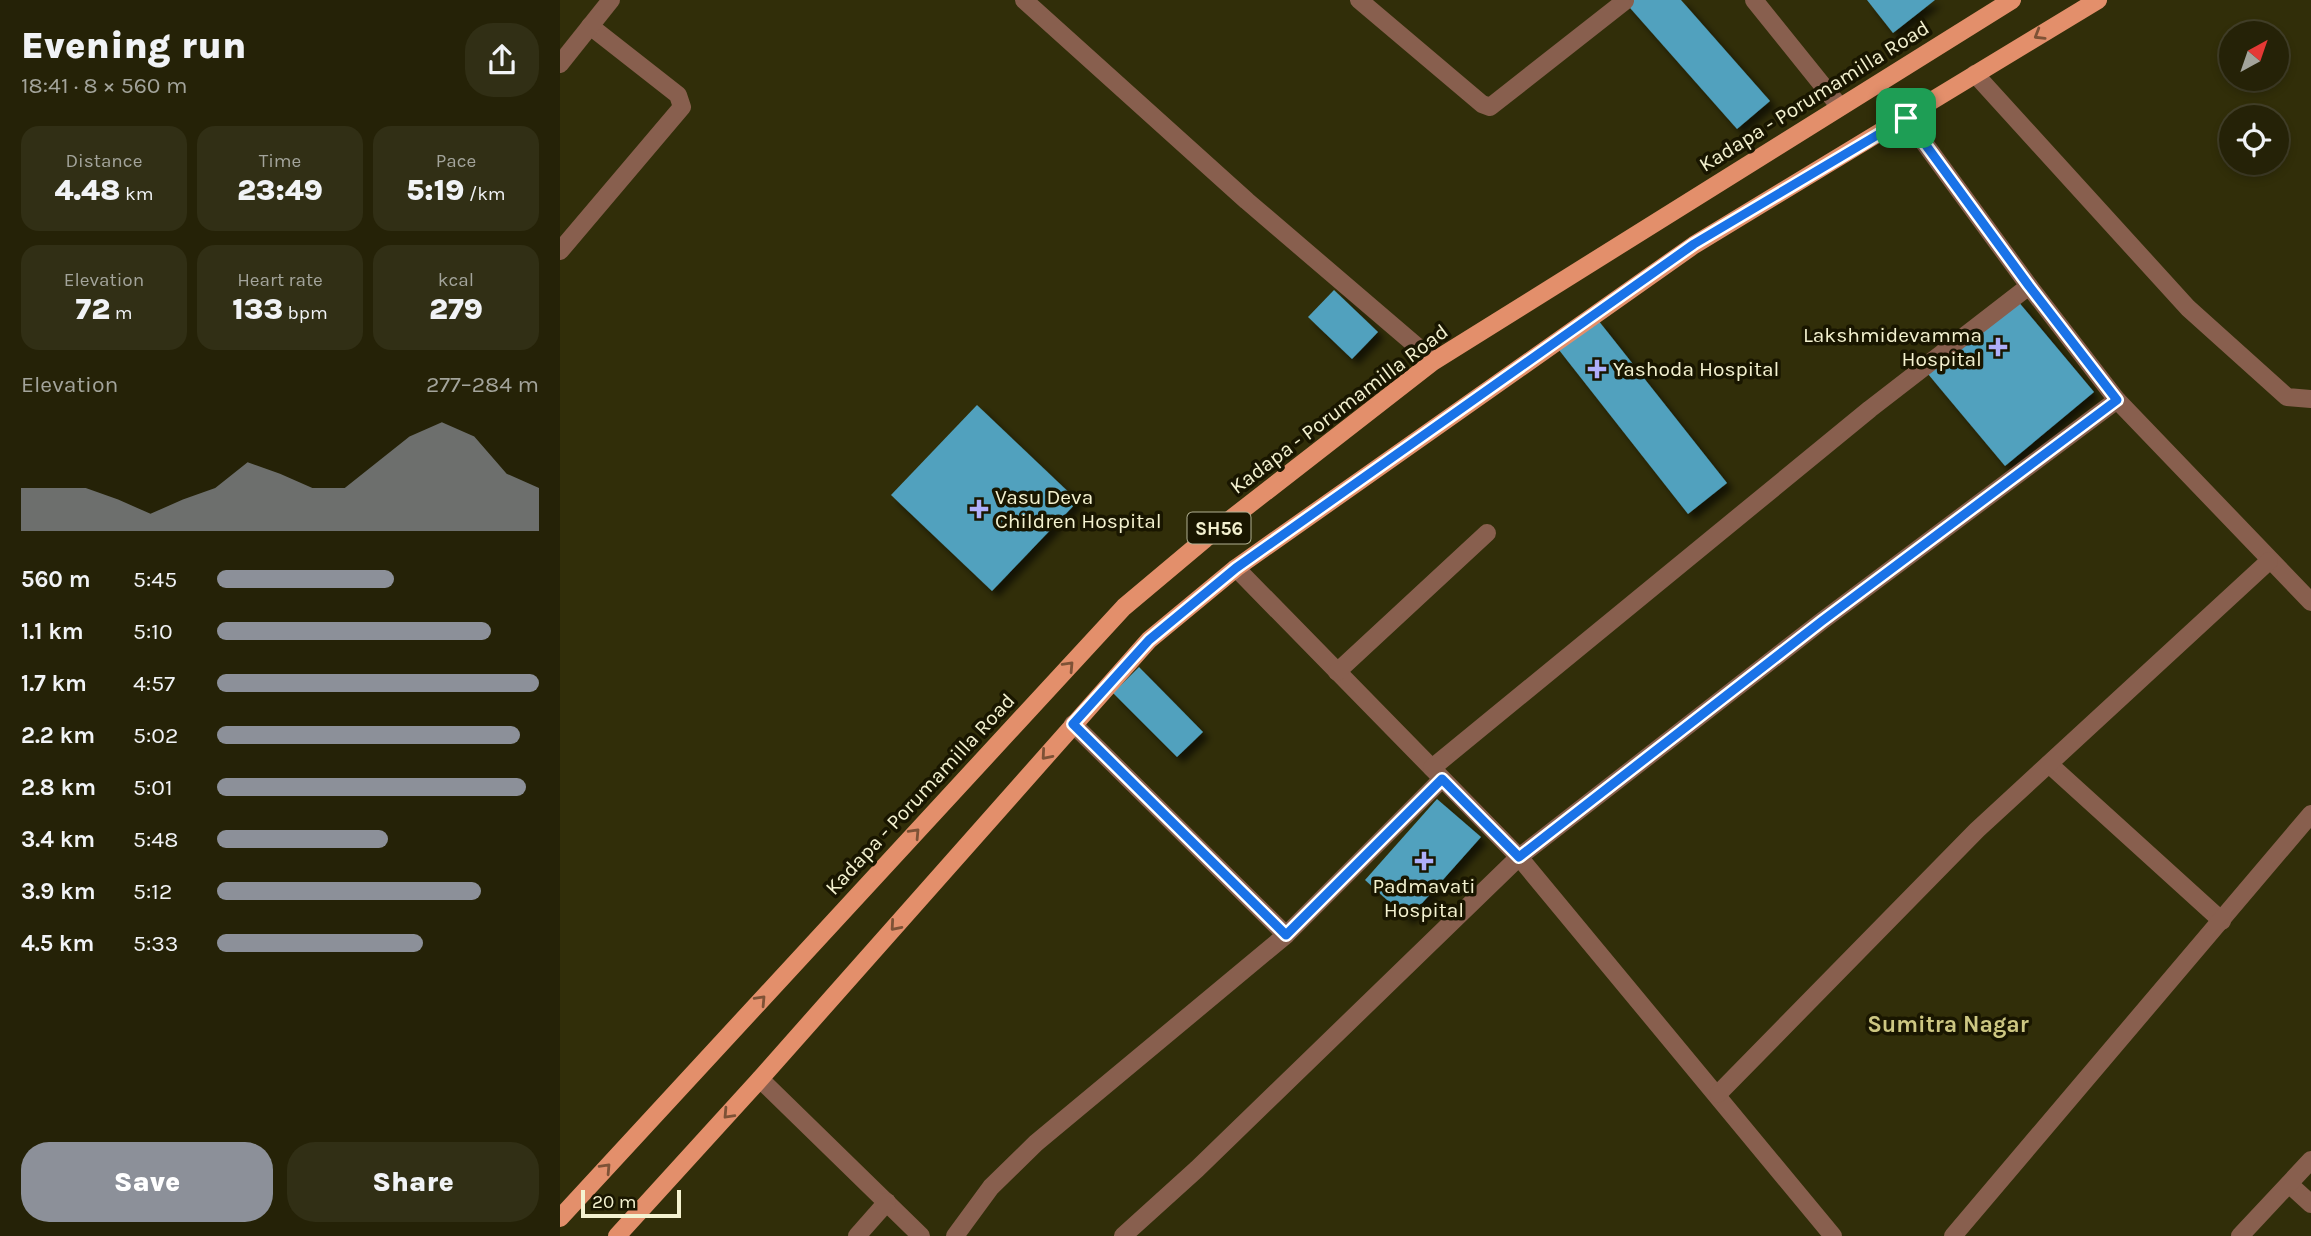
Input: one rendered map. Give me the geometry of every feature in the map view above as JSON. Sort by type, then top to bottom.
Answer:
[{"type":"main road","name":"Kadapa - Porumamilla Road","points":[[560,1218],[1124,607],[1205,539],[1434,361],[2012,0]]},
{"type":"main road","points":[[617,1236],[760,1079],[1149,640],[1236,568],[1694,244],[2098,0]]},
{"type":"street","points":[[560,64],[611,0]]},
{"type":"street","points":[[1024,0],[1247,201],[1434,361]]},
{"type":"street","points":[[1359,0],[1482,104],[1490,107],[1625,1]]},
{"type":"street","points":[[1754,0],[1840,107]]},
{"type":"street","points":[[560,251],[682,107],[678,94],[590,26]]},
{"type":"street","points":[[1975,74],[2188,308],[2287,397],[2311,398]]},
{"type":"street","points":[[1906,118],[2029,286],[2117,400],[2311,602]]},
{"type":"street","points":[[955,1236],[991,1187],[1036,1143],[1286,935],[1437,774],[1870,409],[2029,286]]},
{"type":"street","points":[[1123,1236],[1197,1169],[1519,857],[1822,621],[2117,400]]},
{"type":"street","points":[[1337,672],[1488,533]]},
{"type":"street","points":[[1717,1094],[1977,830],[2269,561]]},
{"type":"street","points":[[1236,568],[1519,857],[1832,1236]]},
{"type":"street","points":[[1073,724],[1286,935]]},
{"type":"street","points":[[2049,764],[2222,921]]},
{"type":"street","points":[[1953,1236],[2311,814]]},
{"type":"street","points":[[760,1079],[921,1236]]},
{"type":"street","points":[[2239,1236],[2311,1160]]},
{"type":"street","points":[[2289,1184],[2311,1204]]},
{"type":"street","points":[[857,1236],[887,1202]]},
{"type":"building","points":[[1623,0],[1681,0],[1770,101],[1737,129]]},
{"type":"building","points":[[1867,0],[1935,0],[1893,33]]},
{"type":"building","points":[[1334,290],[1378,332],[1352,359],[1308,317]]},
{"type":"building","points":[[2017,300],[2094,392],[2005,466],[1928,374]]},
{"type":"building","points":[[1598,320],[1727,483],[1688,514],[1559,350]]},
{"type":"building","points":[[977,405],[1078,501],[992,591],[891,495]]},
{"type":"building","points":[[1139,667],[1203,732],[1177,757],[1113,693]]},
{"type":"building","points":[[1437,799],[1481,837],[1408,919],[1365,880]]},
{"type":"place","name":"Lakshmidevamma Hospital","points":[[1998,347]]},
{"type":"place","name":"Yashoda Hospital","points":[[1597,369]]},
{"type":"place","name":"Vasu Deva Children Hospital","points":[[979,509]]},
{"type":"place","name":"Padmavati Hospital","points":[[1424,861]]},
{"type":"district","name":"Sumitra Nagar","points":[[1948,1024]]},
{"type":"route","points":[[1906,118],[2029,286],[2117,400],[1822,621],[1519,857],[1442,779],[1286,935],[1073,724],[1149,640],[1236,568],[1694,244],[1906,118]]}]
